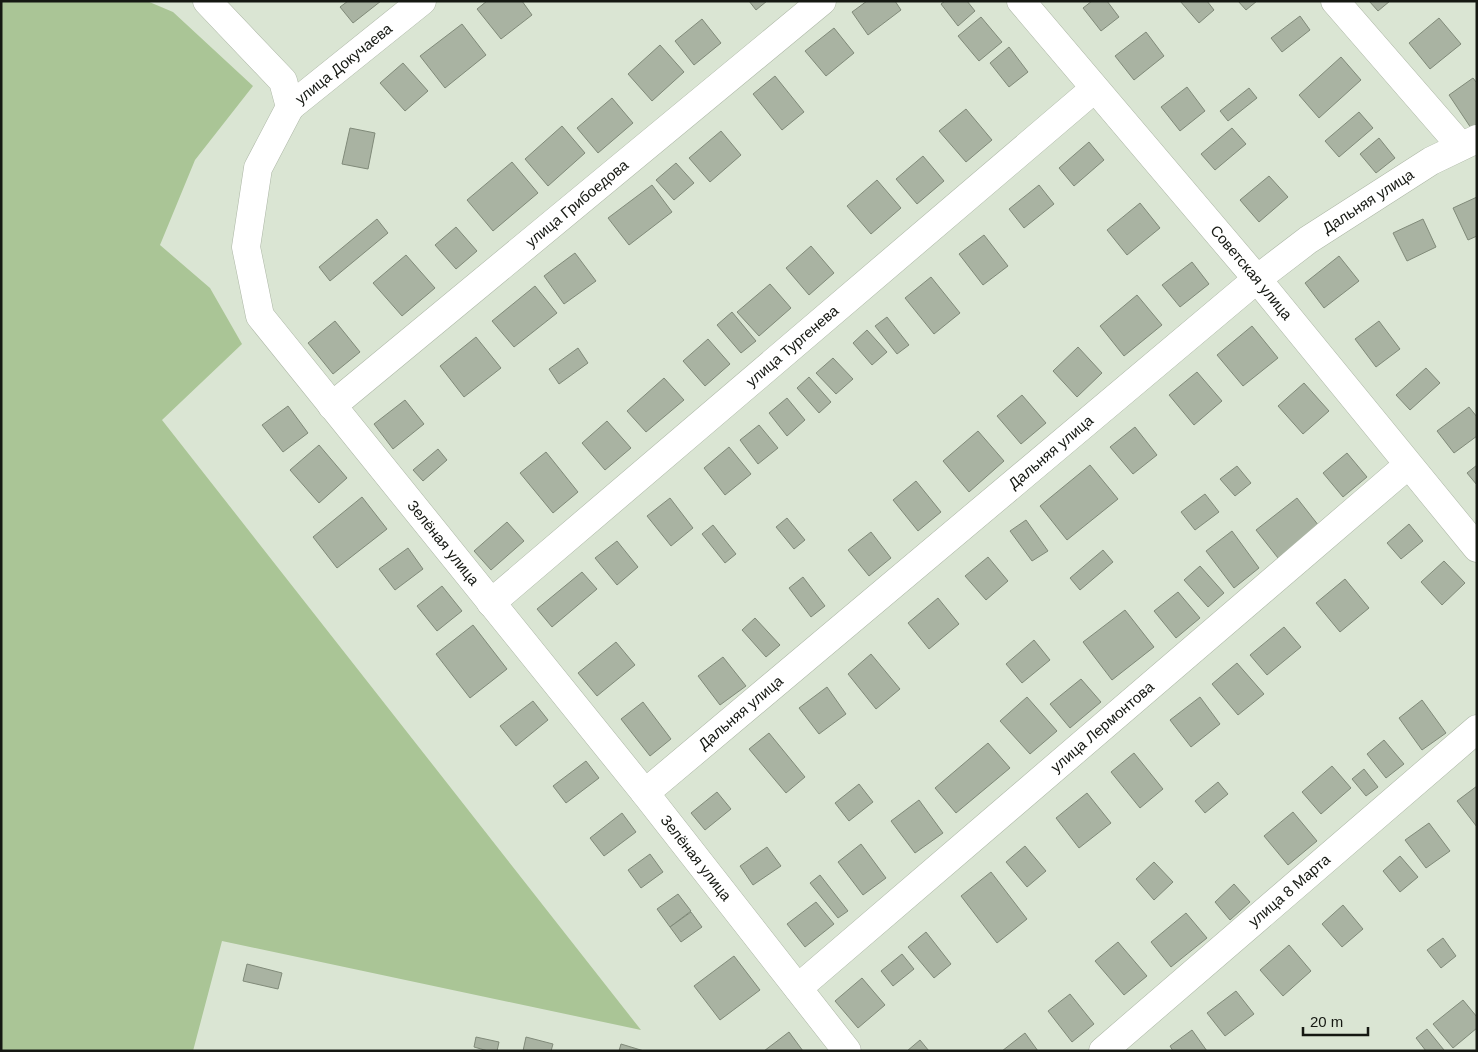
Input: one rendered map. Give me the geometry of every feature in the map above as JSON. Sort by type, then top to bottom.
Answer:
[{"type":"street","points":[[207,1],[284,80],[290,107]]},
{"type":"street","name":"улица Докучаева","points":[[290,107],[422,1]]},
{"type":"street","name":"улица Грибоедова","points":[[332,406],[822,1]]},
{"type":"street","name":"Советская улица","points":[[1021,1],[1257,279],[1477,548]]},
{"type":"street","points":[[1335,1],[1468,142]]},
{"type":"street","name":"улица Тургенева","points":[[491,603],[1094,89]]},
{"type":"street","name":"Зелёная улица","points":[[290,107],[258,168],[246,247],[260,316],[645,793],[847,1051]]},
{"type":"street","name":"Дальняя улица","points":[[645,793],[1257,279],[1308,240],[1431,161],[1468,142]]},
{"type":"street","name":"улица Лермонтова","points":[[798,988],[1408,465]]},
{"type":"street","name":"улица 8 Марта","points":[[1102,1051],[1477,729]]},
{"type":"green space","points":[[1,1],[147,1],[173,12],[253,86],[195,160],[160,245],[210,288],[242,344],[162,420],[641,1030],[222,941],[193,1051],[1,1051]]},
{"type":"building","points":[[348,1],[381,1],[353,23],[340,7]]},
{"type":"building","points":[[487,1],[522,1],[532,15],[501,39],[477,9]]},
{"type":"building","points":[[749,1],[767,1],[756,10]]},
{"type":"building","points":[[867,1],[895,1],[901,10],[868,35],[852,12]]},
{"type":"building","points":[[945,1],[967,1],[975,11],[958,26],[941,4]]},
{"type":"building","points":[[1092,1],[1107,1],[1119,17],[1101,31],[1083,8]]},
{"type":"building","points":[[1180,1],[1207,1],[1214,10],[1199,23]]},
{"type":"building","points":[[1238,1],[1257,1],[1246,10]]},
{"type":"building","points":[[1369,1],[1390,1],[1378,11]]},
{"type":"building","points":[[1300,16],[1310,30],[1282,52],[1271,38]]},
{"type":"building","points":[[981,17],[1002,42],[979,61],[958,36]]},
{"type":"building","points":[[1439,18],[1461,44],[1430,69],[1409,43]]},
{"type":"building","points":[[702,19],[721,43],[694,65],[675,41]]},
{"type":"building","points":[[462,24],[486,55],[445,88],[420,56]]},
{"type":"building","points":[[834,28],[854,53],[826,76],[805,51]]},
{"type":"building","points":[[1146,32],[1164,56],[1134,80],[1115,56]]},
{"type":"building","points":[[660,45],[684,72],[652,101],[628,74]]},
{"type":"building","points":[[1009,47],[1028,72],[1009,87],[990,63]]},
{"type":"building","points":[[1341,57],[1361,80],[1319,118],[1299,95]]},
{"type":"building","points":[[403,63],[428,91],[405,111],[380,83]]},
{"type":"building","points":[[775,76],[804,112],[782,130],[753,94]]},
{"type":"building","points":[[1473,78],[1477,83],[1477,124],[1471,128],[1449,95]]},
{"type":"building","points":[[1187,87],[1205,111],[1180,131],[1161,107]]},
{"type":"building","points":[[1249,88],[1257,98],[1228,121],[1220,111]]},
{"type":"building","points":[[612,98],[633,123],[598,153],[577,128]]},
{"type":"building","points":[[966,109],[992,140],[966,162],[939,131]]},
{"type":"building","points":[[1359,112],[1373,128],[1339,157],[1325,141]]},
{"type":"building","points":[[562,126],[585,153],[548,186],[525,159]]},
{"type":"building","points":[[350,128],[375,133],[368,169],[342,164]]},
{"type":"building","points":[[1232,128],[1246,144],[1215,170],[1201,154]]},
{"type":"building","points":[[721,131],[741,155],[710,182],[689,158]]},
{"type":"building","points":[[1379,138],[1395,158],[1376,173],[1360,154]]},
{"type":"building","points":[[1089,142],[1104,160],[1074,186],[1059,168]]},
{"type":"building","points":[[923,156],[944,181],[917,204],[896,179]]},
{"type":"building","points":[[512,162],[538,193],[493,231],[467,200]]},
{"type":"building","points":[[676,163],[694,183],[674,200],[656,180]]},
{"type":"building","points":[[1269,176],[1288,197],[1259,222],[1240,200]]},
{"type":"building","points":[[877,180],[901,208],[871,234],[847,206]]},
{"type":"building","points":[[652,185],[672,212],[629,245],[608,218]]},
{"type":"building","points":[[1039,185],[1054,204],[1024,228],[1009,209]]},
{"type":"building","points":[[1477,197],[1477,236],[1468,240],[1453,208]]},
{"type":"building","points":[[1140,203],[1160,228],[1127,255],[1107,230]]},
{"type":"building","points":[[377,219],[388,233],[330,281],[319,267]]},
{"type":"building","points":[[1423,219],[1436,247],[1407,261],[1393,233]]},
{"type":"building","points":[[456,227],[477,251],[456,269],[435,245]]},
{"type":"building","points":[[984,235],[1008,266],[983,285],[959,254]]},
{"type":"building","points":[[811,246],[834,273],[809,295],[786,268]]},
{"type":"building","points":[[575,253],[596,281],[564,304],[544,276]]},
{"type":"building","points":[[406,255],[435,288],[402,316],[373,283]]},
{"type":"building","points":[[1339,256],[1359,281],[1324,308],[1305,283]]},
{"type":"building","points":[[1192,262],[1209,284],[1180,307],[1162,285]]},
{"type":"building","points":[[931,277],[960,313],[934,334],[905,298]]},
{"type":"building","points":[[770,284],[791,308],[759,336],[737,312]]},
{"type":"building","points":[[535,286],[557,313],[514,347],[492,321]]},
{"type":"building","points":[[1137,295],[1162,325],[1124,356],[1100,326]]},
{"type":"building","points":[[732,312],[756,341],[741,353],[717,325]]},
{"type":"building","points":[[887,317],[909,345],[897,354],[875,326]]},
{"type":"building","points":[[335,321],[360,352],[333,374],[308,343]]},
{"type":"building","points":[[1379,321],[1400,349],[1376,367],[1355,339]]},
{"type":"building","points":[[1252,326],[1278,358],[1243,386],[1217,355]]},
{"type":"building","points":[[867,330],[887,352],[872,365],[853,343]]},
{"type":"building","points":[[476,337],[501,368],[464,397],[440,366]]},
{"type":"building","points":[[708,339],[730,364],[705,386],[683,361]]},
{"type":"building","points":[[1078,347],[1102,373],[1077,397],[1053,371]]},
{"type":"building","points":[[578,348],[588,363],[559,384],[549,369]]},
{"type":"building","points":[[833,358],[853,379],[836,394],[816,373]]},
{"type":"building","points":[[1426,368],[1440,383],[1410,410],[1396,395]]},
{"type":"building","points":[[1197,372],[1222,401],[1194,425],[1169,395]]},
{"type":"building","points":[[809,377],[831,402],[819,413],[797,388]]},
{"type":"building","points":[[664,378],[684,400],[646,432],[627,411]]},
{"type":"building","points":[[1304,383],[1329,411],[1303,434],[1278,406]]},
{"type":"building","points":[[1022,395],[1046,423],[1021,444],[997,416]]},
{"type":"building","points":[[787,398],[805,420],[787,436],[769,413]]},
{"type":"building","points":[[405,400],[424,424],[393,449],[374,424]]},
{"type":"building","points":[[288,406],[308,433],[283,452],[262,425]]},
{"type":"building","points":[[1469,407],[1477,417],[1477,436],[1454,453],[1437,431]]},
{"type":"building","points":[[607,421],[631,448],[605,470],[582,443]]},
{"type":"building","points":[[759,425],[778,448],[758,464],[740,440]]},
{"type":"building","points":[[1135,427],[1157,455],[1133,474],[1110,447]]},
{"type":"building","points":[[978,431],[1004,461],[969,492],[943,461]]},
{"type":"building","points":[[319,445],[347,478],[319,503],[290,470]]},
{"type":"building","points":[[729,447],[751,474],[725,495],[704,468]]},
{"type":"building","points":[[438,449],[447,460],[423,481],[413,470]]},
{"type":"building","points":[[546,452],[578,492],[553,513],[520,473]]},
{"type":"building","points":[[1347,453],[1367,477],[1343,497],[1323,473]]},
{"type":"building","points":[[1090,465],[1118,499],[1067,540],[1040,506]]},
{"type":"building","points":[[1477,465],[1477,485],[1467,473]]},
{"type":"building","points":[[1237,466],[1251,483],[1235,496],[1220,479]]},
{"type":"building","points":[[916,481],[941,512],[918,531],[893,500]]},
{"type":"building","points":[[1205,494],[1219,512],[1195,530],[1181,512]]},
{"type":"building","points":[[362,497],[387,529],[337,568],[313,537]]},
{"type":"building","points":[[670,498],[693,528],[671,546],[647,516]]},
{"type":"building","points":[[1297,498],[1319,526],[1278,558],[1256,530]]},
{"type":"building","points":[[787,518],[805,540],[794,549],[776,527]]},
{"type":"building","points":[[1026,520],[1048,551],[1032,561],[1010,531]]},
{"type":"building","points":[[507,522],[524,541],[491,570],[474,551]]},
{"type":"building","points":[[1409,524],[1423,541],[1401,559],[1387,543]]},
{"type":"building","points":[[713,525],[736,554],[725,563],[702,534]]},
{"type":"building","points":[[1232,531],[1259,568],[1234,588],[1206,551]]},
{"type":"building","points":[[871,532],[891,558],[869,576],[848,550]]},
{"type":"building","points":[[617,541],[638,567],[617,585],[595,558]]},
{"type":"building","points":[[408,548],[423,569],[395,590],[379,569]]},
{"type":"building","points":[[1103,550],[1113,562],[1080,590],[1070,578]]},
{"type":"building","points":[[988,557],[1008,581],[986,600],[965,576]]},
{"type":"building","points":[[1444,561],[1465,583],[1442,605],[1421,582]]},
{"type":"building","points":[[1200,566],[1224,593],[1208,607],[1184,580]]},
{"type":"building","points":[[582,572],[597,589],[552,627],[537,609]]},
{"type":"building","points":[[803,577],[825,606],[811,617],[789,588]]},
{"type":"building","points":[[1345,579],[1369,608],[1340,632],[1316,603]]},
{"type":"building","points":[[442,586],[462,611],[437,631],[417,606]]},
{"type":"building","points":[[1178,592],[1200,618],[1176,638],[1154,611]]},
{"type":"building","points":[[938,598],[959,624],[929,649],[908,623]]},
{"type":"building","points":[[1125,610],[1154,647],[1112,680],[1083,642]]},
{"type":"building","points":[[755,618],[780,645],[766,657],[742,630]]},
{"type":"building","points":[[473,625],[507,669],[470,698],[436,654]]},
{"type":"building","points":[[1284,627],[1301,647],[1267,675],[1250,655]]},
{"type":"building","points":[[1034,640],[1050,660],[1022,683],[1006,664]]},
{"type":"building","points":[[616,642],[635,665],[597,696],[578,673]]},
{"type":"building","points":[[871,654],[900,689],[876,709],[848,674]]},
{"type":"building","points":[[723,657],[746,686],[720,705],[698,676]]},
{"type":"building","points":[[1237,663],[1264,694],[1238,715],[1212,684]]},
{"type":"building","points":[[1081,679],[1101,702],[1070,728],[1050,704]]},
{"type":"building","points":[[827,687],[846,714],[819,734],[799,708]]},
{"type":"building","points":[[1027,697],[1057,731],[1030,754],[1000,721]]},
{"type":"building","points":[[1200,697],[1220,724],[1191,747],[1170,720]]},
{"type":"building","points":[[1422,700],[1446,733],[1422,750],[1399,718]]},
{"type":"building","points":[[533,701],[548,720],[516,746],[500,726]]},
{"type":"building","points":[[643,702],[671,739],[650,756],[621,719]]},
{"type":"building","points":[[769,733],[805,777],[786,793],[749,749]]},
{"type":"building","points":[[1384,740],[1404,764],[1386,778],[1367,754]]},
{"type":"building","points":[[988,743],[1010,768],[956,813],[935,788]]},
{"type":"building","points":[[1134,753],[1163,789],[1140,808],[1111,772]]},
{"type":"building","points":[[586,761],[599,778],[566,803],[553,786]]},
{"type":"building","points":[[1332,766],[1351,788],[1321,814],[1302,792]]},
{"type":"building","points":[[1364,769],[1378,787],[1366,796],[1352,779]]},
{"type":"building","points":[[1218,782],[1228,794],[1205,813],[1195,801]]},
{"type":"building","points":[[859,784],[873,802],[849,821],[835,803]]},
{"type":"building","points":[[1477,786],[1477,827],[1457,801]]},
{"type":"building","points":[[717,792],[731,809],[705,830],[691,813]]},
{"type":"building","points":[[1087,793],[1111,823],[1079,848],[1056,818]]},
{"type":"building","points":[[919,800],[943,833],[915,853],[891,821]]},
{"type":"building","points":[[1293,812],[1317,841],[1288,865],[1264,836]]},
{"type":"building","points":[[622,813],[636,832],[604,856],[590,838]]},
{"type":"building","points":[[1429,823],[1450,851],[1426,868],[1405,840]]},
{"type":"building","points":[[861,844],[886,878],[863,895],[838,862]]},
{"type":"building","points":[[1025,846],[1046,871],[1027,887],[1006,862]]},
{"type":"building","points":[[767,847],[781,866],[753,885],[740,866]]},
{"type":"building","points":[[650,854],[663,872],[641,888],[628,870]]},
{"type":"building","points":[[1400,856],[1418,877],[1400,892],[1383,871]]},
{"type":"building","points":[[1154,862],[1173,882],[1154,900],[1136,879]]},
{"type":"building","points":[[991,872],[1027,919],[997,943],[961,896]]},
{"type":"building","points":[[820,875],[848,911],[838,918],[810,883]]},
{"type":"building","points":[[1234,884],[1250,902],[1230,920],[1215,902]]},
{"type":"building","points":[[678,894],[691,911],[670,927],[657,909]]},
{"type":"building","points":[[816,902],[834,924],[805,947],[787,924]]},
{"type":"building","points":[[1343,905],[1363,929],[1342,947],[1322,924]]},
{"type":"building","points":[[691,912],[702,927],[681,942],[670,927]]},
{"type":"building","points":[[1186,913],[1207,938],[1171,967],[1151,942]]},
{"type":"building","points":[[926,932],[951,964],[934,978],[908,947]]},
{"type":"building","points":[[1443,938],[1456,956],[1441,968],[1427,950]]},
{"type":"building","points":[[1118,942],[1147,976],[1124,995],[1095,961]]},
{"type":"building","points":[[1289,945],[1311,971],[1283,996],[1260,970]]},
{"type":"building","points":[[902,954],[914,969],[893,986],[881,971]]},
{"type":"building","points":[[734,956],[760,990],[720,1020],[694,986]]},
{"type":"building","points":[[247,964],[282,973],[278,989],[243,981]]},
{"type":"building","points":[[862,978],[885,1005],[858,1028],[835,1001]]},
{"type":"building","points":[[1236,991],[1254,1014],[1225,1036],[1207,1013]]},
{"type":"building","points":[[1070,994],[1094,1024],[1072,1042],[1048,1011]]},
{"type":"building","points":[[1463,1000],[1477,1017],[1477,1028],[1453,1048],[1433,1024]]},
{"type":"building","points":[[1427,1029],[1444,1051],[1426,1051],[1416,1038]]},
{"type":"building","points":[[1192,1030],[1207,1051],[1173,1051],[1170,1046]]},
{"type":"building","points":[[789,1032],[803,1051],[764,1051]]},
{"type":"building","points":[[1025,1033],[1038,1051],[1002,1051]]},
{"type":"building","points":[[476,1037],[499,1042],[497,1051],[488,1051],[474,1047]]},
{"type":"building","points":[[526,1037],[553,1044],[551,1051],[523,1051]]},
{"type":"building","points":[[920,1040],[929,1051],[907,1051]]},
{"type":"building","points":[[621,1044],[644,1051],[619,1051]]}]
